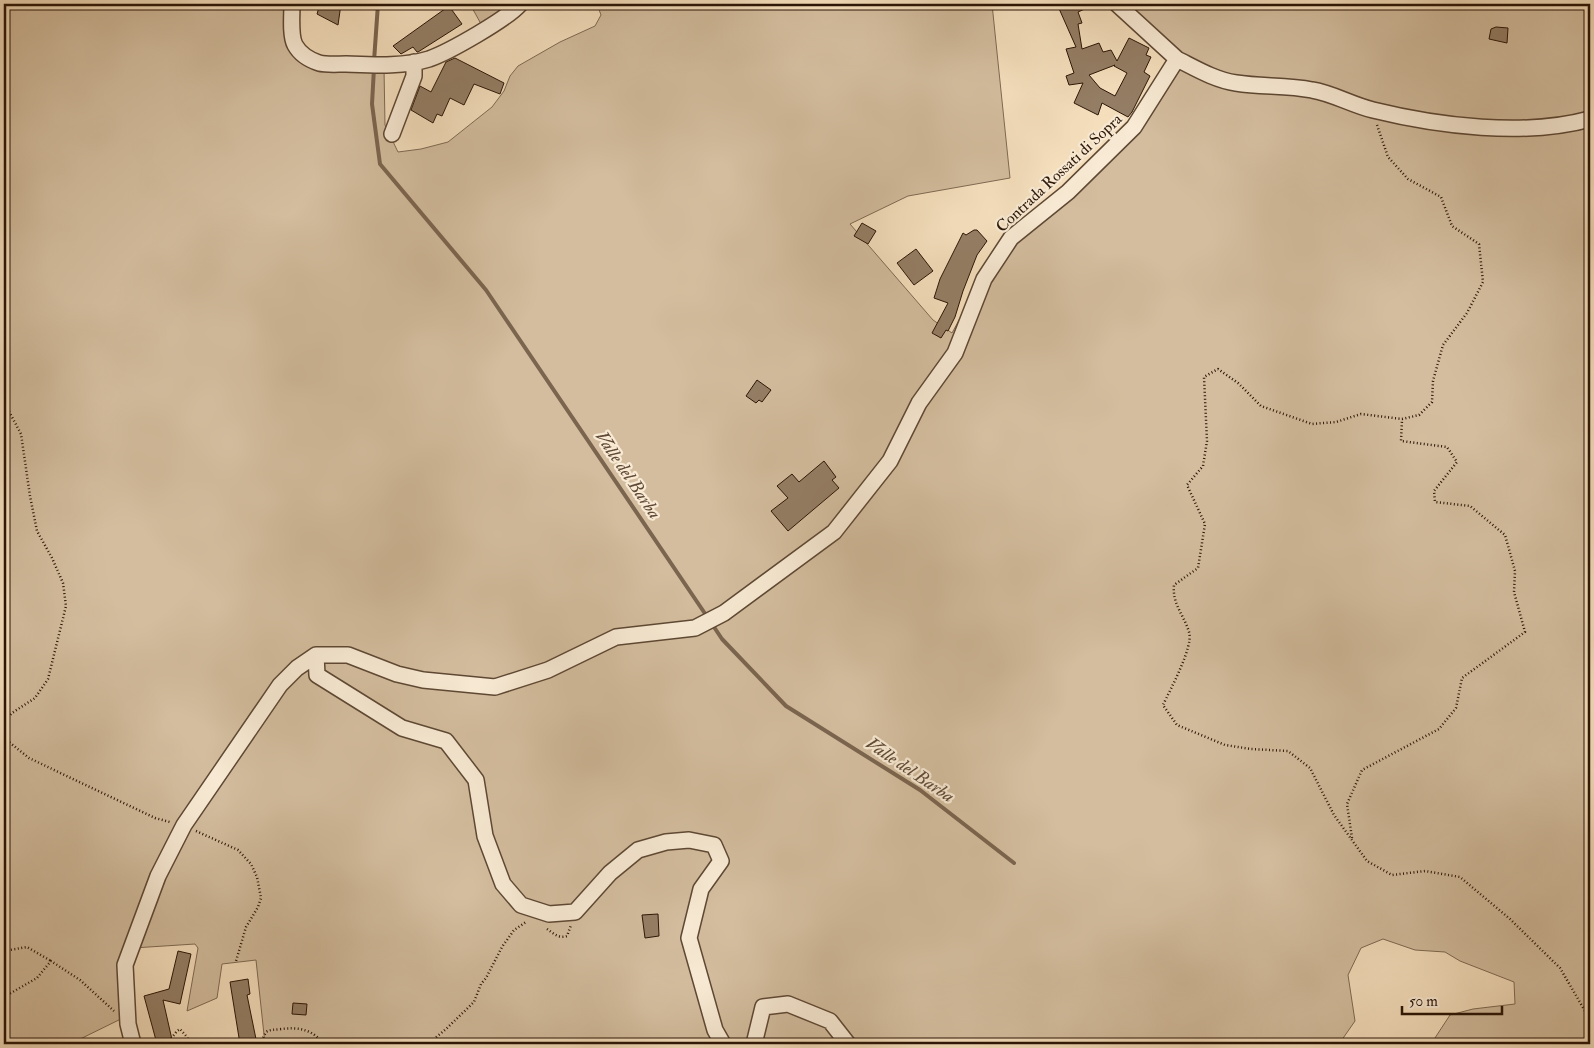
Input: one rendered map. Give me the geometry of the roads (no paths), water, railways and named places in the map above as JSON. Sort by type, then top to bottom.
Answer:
[{"type":"street","points":[[292,4],[294,44],[307,58],[320,63],[379,64],[414,62],[437,55],[506,16],[520,4]]},
{"type":"street","points":[[1117,4],[1177,59],[1210,75],[1235,83],[1312,90],[1371,110],[1444,123],[1494,128],[1572,124],[1590,119]]},
{"type":"street","name":"Contrada Rossati di Sopra","points":[[316,655],[348,655],[396,674],[422,680],[495,687],[548,670],[616,637],[695,628],[724,613],[834,532],[890,461],[919,403],[954,353],[984,279],[1012,238],[1068,192],[1134,127],[1177,59]]},
{"type":"street","points":[[392,134],[414,76],[414,62]]},
{"type":"street","points":[[133,1044],[128,1024],[125,965],[158,876],[184,825],[280,685],[297,668],[316,655]]},
{"type":"street","points":[[316,655],[316,675],[402,728],[446,741],[476,780],[484,836],[503,884],[521,905],[549,914],[575,912],[610,873],[638,850],[666,842],[689,840],[714,845],[721,861],[700,889],[689,938],[715,1030],[723,1044]]},
{"type":"street","points":[[754,1044],[763,1007],[788,1004],[830,1021],[848,1044]]},
{"type":"waterway","name":"Valle del Barba","points":[[374,61],[378,4]]},
{"type":"waterway","name":"Valle del Barba","points":[[374,68],[372,104],[380,164],[486,290],[708,618]]},
{"type":"waterway","name":"Valle del Barba","points":[[712,624],[722,639],[786,706],[920,790],[1014,863]]}]
